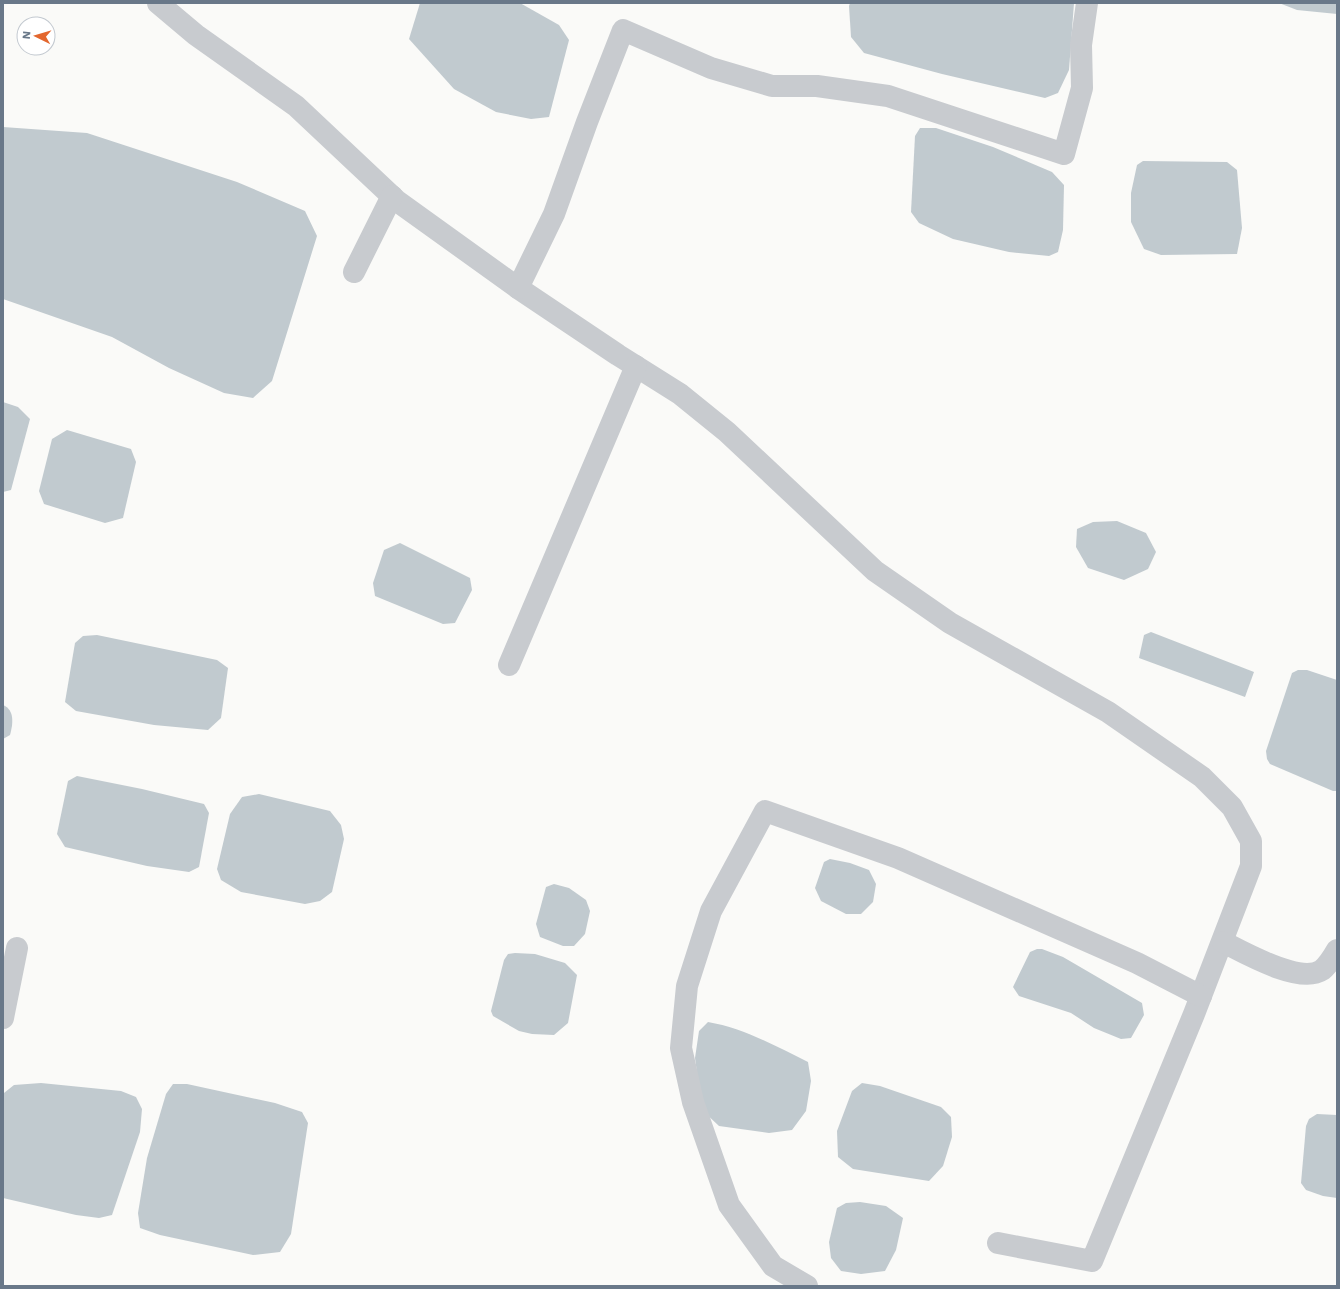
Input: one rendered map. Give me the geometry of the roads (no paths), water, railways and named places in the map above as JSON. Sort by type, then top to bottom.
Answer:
[{"type":"street","points":[[158,3],[196,35],[296,106],[392,196],[518,288],[680,394],[727,432],[875,571],[950,623],[1108,712],[1202,777],[1232,807],[1251,841],[1251,866],[1223,942],[1092,1261],[998,1243]]},
{"type":"street","points":[[518,288],[554,214],[587,122],[623,30],[711,68],[772,86],[817,86],[888,96],[1064,154],[1082,88],[1081,45],[1086,3]]},
{"type":"street","points":[[354,272],[392,196]]},
{"type":"street","points":[[509,664],[636,366]]},
{"type":"street","points":[[807,1286],[772,1266],[729,1206],[693,1102],[681,1048],[687,986],[711,911],[765,811],[898,858],[1137,963],[1201,996]]},
{"type":"street","points":[[1223,942],[1273,966],[1294,972],[1311,973],[1321,970],[1332,959],[1337,950]]},
{"type":"street","points":[[3,1018],[17,948]]}]
